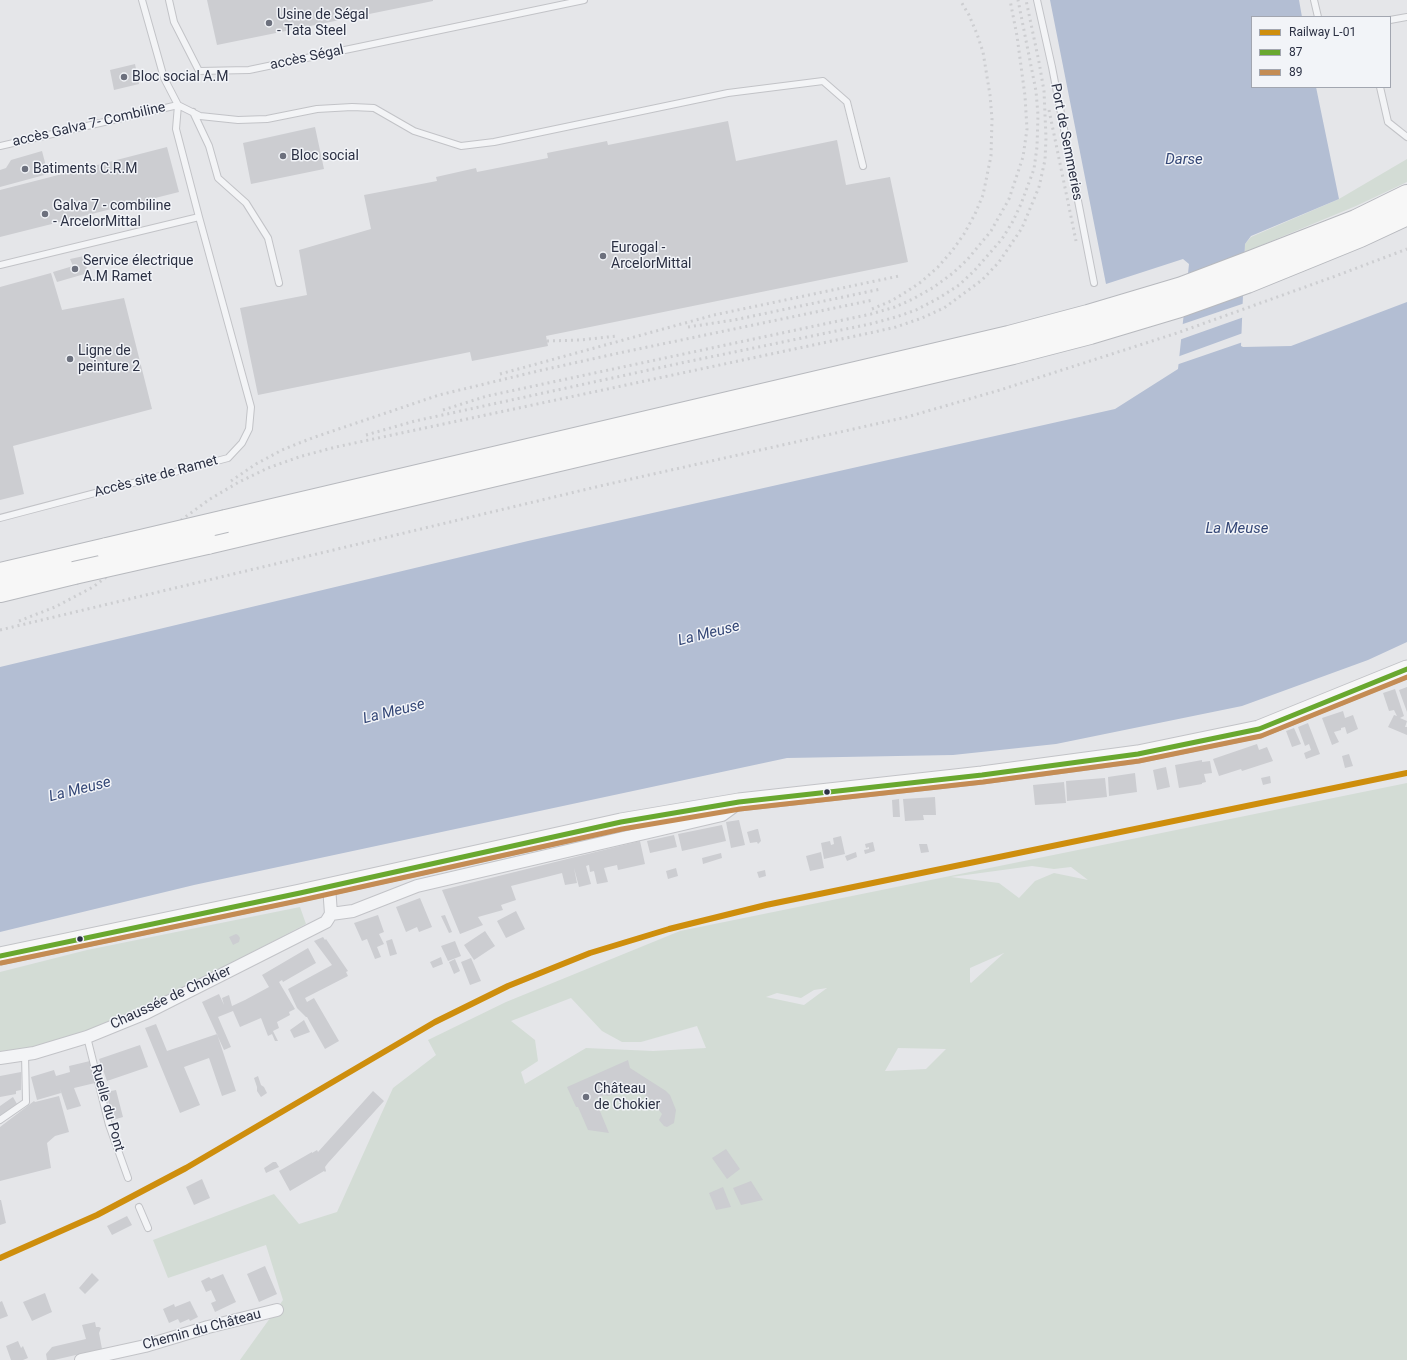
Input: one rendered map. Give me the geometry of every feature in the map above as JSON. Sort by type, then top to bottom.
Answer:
[{"type":"highway","points":[[1248,273],[1407,196]]},
{"type":"highway","points":[[0,591],[1013,353],[1090,333],[1181,297],[1360,236],[1407,214]]},
{"type":"highway","points":[[0,574],[1008,337],[1088,316],[1181,297]]},
{"type":"main road","points":[[0,956],[621,822],[739,802],[982,775],[1138,754],[1259,729],[1407,669]]},
{"type":"street","points":[[329,886],[331,914],[353,911],[417,886],[722,815],[739,802]]},
{"type":"street","name":"Chaussée de Chokier","points":[[0,1058],[34,1053],[87,1037],[146,1013],[326,922],[331,914]]},
{"type":"street","name":"Chemin du Château","points":[[81,1360],[145,1346],[208,1326],[277,1310]]},
{"type":"lane","points":[[142,0],[164,78],[178,105],[200,116],[238,120],[267,119],[317,109],[352,107],[374,108],[414,131],[461,146],[494,142],[728,92],[823,81],[847,102],[864,166]]},
{"type":"lane","name":"accès Ségal","points":[[169,0],[174,22],[199,72],[249,70],[584,0]]},
{"type":"lane","name":"Port de Semmeries","points":[[1037,0],[1052,67],[1094,284]]},
{"type":"lane","points":[[1314,0],[1318,16]]},
{"type":"lane","points":[[1391,20],[1407,17]]},
{"type":"lane","points":[[1380,88],[1388,122],[1407,137]]},
{"type":"lane","name":"accès Galva 7- Combiline","points":[[0,146],[178,105]]},
{"type":"lane","name":"Accès site de Ramet","points":[[0,518],[228,458],[242,443],[248,429],[251,407],[176,129],[178,105]]},
{"type":"lane","points":[[193,112],[209,146],[218,178],[246,203],[268,238],[278,283]]},
{"type":"lane","points":[[0,266],[199,217]]},
{"type":"lane","name":"Ruelle du Pont","points":[[87,1037],[109,1125],[128,1178]]},
{"type":"lane","points":[[0,1120],[26,1102],[25,1054]]},
{"type":"lane","points":[[139,1207],[148,1228]]},
{"type":"shaded area","points":[[1407,159],[1407,182],[1356,206],[1245,252],[1245,244],[1251,237],[1339,199]]},
{"type":"shaded area","points":[[1407,783],[1407,1360],[240,1360],[283,1300],[266,1245],[168,1278],[153,1240],[274,1194],[299,1224],[337,1212],[393,1088],[436,1055],[428,1040],[506,1002],[680,931]],"holes":[[[1032,866],[1054,869],[1071,867],[1088,880],[1054,873],[1035,881],[1019,898],[999,883],[951,877]],[[1004,953],[971,983],[970,968]],[[827,988],[804,1005],[766,997],[777,993],[801,998],[814,990]],[[571,998],[602,1031],[622,1042],[641,1042],[697,1026],[706,1048],[653,1051],[586,1048],[525,1084],[521,1072],[538,1061],[535,1040],[511,1021]],[[898,1048],[946,1049],[926,1069],[885,1071]]]},
{"type":"shaded area","points":[[300,907],[306,924],[197,981],[57,1045],[0,1055],[0,972],[87,950]]},
{"type":"water","name":"La Meuse","points":[[1050,0],[1299,0],[1302,16],[1251,16],[1251,88],[1316,88],[1339,199],[1251,236],[1245,244],[1241,346],[1291,346],[1407,302],[1407,642],[1368,660],[1242,706],[1056,744],[953,755],[787,758],[194,885],[0,932],[0,667],[528,541],[1115,409],[1178,369],[1189,264],[1183,259],[1106,284]]},
{"type":"pier","points":[[1245,303],[1244,317],[1179,340],[1180,325]]},
{"type":"pier","points":[[1243,333],[1243,342],[1176,365],[1177,357]]},
{"type":"building","name":"Usine de Ségal - Tata Steel","points":[[207,0],[433,0],[433,1],[217,45]]},
{"type":"building","name":"Bloc social A.M","points":[[135,64],[139,84],[114,90],[110,70]]},
{"type":"building","name":"Eurogal - ArcelorMittal","points":[[728,121],[736,161],[837,140],[846,185],[890,177],[908,262],[546,336],[548,346],[472,361],[470,352],[258,395],[240,308],[307,295],[299,250],[371,229],[364,195],[437,181],[436,177],[476,168],[477,172],[548,158],[547,153],[607,141],[608,145]]},
{"type":"building","name":"Bloc social","points":[[315,127],[324,169],[251,184],[243,143]]},
{"type":"building","name":"Galva 7 - combiline - ArcelorMittal","points":[[167,147],[179,192],[0,237],[0,190]]},
{"type":"building","name":"Batiments C.R.M","points":[[42,151],[48,174],[0,187],[0,170],[6,168],[11,160]]},
{"type":"building","name":"Service électrique A.M Ramet","points":[[84,256],[88,273],[57,282],[53,272],[73,266],[70,259]]},
{"type":"building","name":"Ligne de peinture 2","points":[[51,273],[62,310],[124,298],[152,409],[13,446],[24,494],[0,500],[0,287]]},
{"type":"building","points":[[1407,687],[1407,712],[1399,690]]},
{"type":"building","points":[[1395,689],[1404,716],[1400,718],[1407,721],[1405,727],[1407,727],[1407,735],[1388,727],[1394,715],[1397,716],[1394,710],[1389,711],[1383,693]]},
{"type":"building","points":[[1343,711],[1345,718],[1353,715],[1358,729],[1347,734],[1345,727],[1334,732],[1339,742],[1332,745],[1322,718]]},
{"type":"building","points":[[1308,723],[1320,754],[1306,759],[1304,753],[1311,750],[1309,744],[1305,746],[1298,727]]},
{"type":"building","points":[[1294,728],[1301,744],[1292,747],[1286,731]]},
{"type":"building","points":[[1257,744],[1259,750],[1267,747],[1273,761],[1242,771],[1241,769],[1219,776],[1213,759]]},
{"type":"building","points":[[1349,754],[1353,766],[1345,768],[1342,756]]},
{"type":"building","points":[[1202,760],[1202,762],[1210,761],[1212,773],[1204,774],[1206,782],[1179,788],[1175,765]]},
{"type":"building","points":[[1166,767],[1170,787],[1157,790],[1153,770]]},
{"type":"building","points":[[1135,773],[1137,792],[1109,796],[1108,777]]},
{"type":"building","points":[[1270,776],[1271,783],[1263,785],[1261,778]]},
{"type":"building","points":[[1105,778],[1107,797],[1067,801],[1066,781]]},
{"type":"building","points":[[1064,782],[1066,803],[1035,805],[1033,785]]},
{"type":"building","points":[[935,797],[936,815],[923,815],[924,820],[905,821],[903,799]]},
{"type":"building","points":[[899,799],[900,817],[893,817],[892,800]]},
{"type":"building","points":[[739,820],[745,845],[731,848],[726,822]]},
{"type":"building","points":[[722,825],[726,841],[682,851],[678,834]]},
{"type":"building","points":[[758,829],[761,841],[758,844],[757,842],[750,843],[747,832]]},
{"type":"building","points":[[674,835],[677,847],[650,853],[647,841]]},
{"type":"building","points":[[841,836],[845,854],[824,859],[821,843],[830,841],[831,845],[834,844],[833,838]]},
{"type":"building","points":[[640,841],[645,864],[618,870],[617,865],[604,868],[608,882],[597,884],[594,871],[590,872],[589,865],[586,866],[591,884],[579,887],[574,868],[577,883],[565,885],[562,873],[511,886],[516,900],[501,905],[503,910],[478,917],[483,925],[460,934],[442,890]]},
{"type":"building","points":[[873,842],[875,851],[865,854],[864,850],[869,849],[869,847],[866,848],[865,844]]},
{"type":"building","points":[[919,844],[927,844],[929,852],[921,853]]},
{"type":"building","points":[[821,852],[824,868],[810,871],[806,856]]},
{"type":"building","points":[[856,852],[857,857],[847,861],[845,856]]},
{"type":"building","points":[[721,853],[722,858],[703,864],[702,858]]},
{"type":"building","points":[[676,868],[678,876],[668,879],[666,871]]},
{"type":"building","points":[[765,870],[766,876],[759,878],[757,872]]},
{"type":"building","points":[[420,898],[432,927],[419,932],[417,927],[406,932],[396,907]]},
{"type":"building","points":[[516,911],[525,929],[506,938],[497,921]]},
{"type":"building","points":[[378,915],[384,932],[379,934],[384,944],[377,947],[381,957],[375,959],[367,939],[362,941],[354,923]]},
{"type":"building","points":[[445,915],[452,932],[449,933],[441,916]]},
{"type":"building","points":[[485,931],[495,946],[474,960],[464,945]]},
{"type":"building","points":[[236,934],[240,938],[239,942],[233,945],[229,937]]},
{"type":"building","points":[[323,937],[325,940],[326,939],[348,971],[346,972],[348,976],[305,998],[307,1002],[314,998],[339,1041],[325,1049],[307,1017],[297,1008],[288,989],[332,965],[314,941]]},
{"type":"building","points":[[392,939],[397,954],[390,956],[386,941]]},
{"type":"building","points":[[455,941],[461,956],[448,961],[441,946]]},
{"type":"building","points":[[308,948],[316,963],[283,982],[282,980],[279,982],[295,1009],[289,1012],[290,1015],[277,1022],[279,1028],[273,1031],[278,1041],[275,1041],[272,1034],[268,1036],[261,1018],[240,1027],[233,1011],[218,1017],[231,1047],[224,1050],[202,1002],[219,994],[224,1005],[222,998],[229,995],[232,1006],[245,1000],[269,987],[262,975]]},
{"type":"building","points":[[441,957],[443,964],[433,968],[430,962]]},
{"type":"building","points":[[471,958],[481,981],[470,985],[461,962]]},
{"type":"building","points":[[455,959],[460,971],[454,974],[449,962]]},
{"type":"building","points":[[304,1020],[310,1032],[294,1038],[290,1030]]},
{"type":"building","points":[[156,1024],[167,1051],[217,1034],[236,1091],[222,1096],[209,1058],[184,1067],[200,1105],[180,1113],[145,1028]]},
{"type":"building","points":[[140,1045],[148,1067],[107,1081],[99,1059]]},
{"type":"building","name":"Château de Chokier","points":[[628,1060],[630,1068],[670,1095],[676,1110],[674,1123],[667,1127],[664,1126],[659,1120],[662,1114],[649,1098],[629,1084],[619,1088],[618,1093],[608,1096],[604,1095],[595,1099],[609,1133],[588,1130],[567,1087]]},
{"type":"building","points":[[90,1061],[95,1083],[74,1088],[81,1106],[67,1110],[60,1089],[61,1093],[37,1100],[31,1077],[54,1070],[56,1076],[70,1072],[69,1066]]},
{"type":"building","points":[[21,1072],[21,1090],[16,1091],[16,1094],[0,1097],[0,1076]]},
{"type":"building","points":[[258,1076],[261,1085],[267,1093],[261,1097],[257,1091],[254,1078]]},
{"type":"building","points":[[116,1090],[123,1117],[113,1120],[106,1092]]},
{"type":"building","points":[[373,1091],[384,1101],[328,1163],[325,1167],[326,1171],[290,1191],[279,1171],[312,1152],[317,1150],[318,1152]]},
{"type":"building","points":[[59,1096],[69,1132],[55,1136],[47,1143],[51,1168],[0,1181],[0,1127],[34,1101]]},
{"type":"building","points":[[13,1097],[17,1104],[0,1116],[0,1106]]},
{"type":"building","points":[[726,1149],[740,1169],[727,1179],[712,1158]]},
{"type":"building","points":[[273,1162],[276,1162],[279,1167],[266,1173],[264,1168]]},
{"type":"building","points":[[202,1179],[210,1198],[194,1205],[186,1187]]},
{"type":"building","points":[[751,1181],[763,1200],[741,1205],[733,1188]]},
{"type":"building","points":[[723,1187],[731,1207],[716,1210],[709,1193]]},
{"type":"building","points":[[0,1200],[6,1223],[0,1225]]},
{"type":"building","points":[[127,1216],[132,1225],[112,1235],[107,1226]]},
{"type":"building","points":[[265,1266],[277,1294],[259,1302],[247,1274]]},
{"type":"building","points":[[92,1273],[99,1280],[85,1294],[79,1288]]},
{"type":"building","points":[[223,1274],[236,1302],[215,1312],[211,1303],[216,1301],[211,1290],[206,1292],[201,1281],[209,1277],[211,1279]]},
{"type":"building","points":[[45,1293],[52,1312],[32,1321],[23,1302]]},
{"type":"building","points":[[2,1301],[8,1316],[0,1319],[0,1302]]},
{"type":"building","points":[[190,1301],[198,1317],[190,1321],[189,1319],[180,1323],[178,1319],[169,1323],[163,1309],[174,1304],[175,1307]]},
{"type":"building","points":[[95,1322],[96,1327],[101,1328],[99,1333],[102,1349],[54,1360],[47,1360],[46,1354],[52,1347],[86,1339],[82,1325]]},
{"type":"building","points":[[18,1341],[21,1348],[23,1346],[28,1358],[23,1360],[11,1360],[6,1346]]},
{"type":"railway","points":[[872,309],[891,301],[906,292],[921,282],[938,267],[964,234],[983,195],[991,156],[992,119],[990,95],[983,52],[969,15],[960,0]]},
{"type":"railway","points":[[443,410],[487,396],[871,314],[895,307],[934,287],[967,260],[991,231],[1009,199],[1023,157],[1027,129],[1025,96],[1017,36],[1010,0]]},
{"type":"railway","points":[[366,435],[415,421],[681,363],[870,324],[916,310],[959,285],[974,271],[1002,239],[1021,204],[1034,169],[1037,147],[1038,115],[1036,91],[1018,0]]},
{"type":"railway","points":[[19,621],[55,607],[93,587],[210,499],[239,482],[268,468],[302,456],[336,447],[896,327],[922,318],[944,308],[982,280],[999,262],[1022,228],[1039,187],[1045,160],[1046,138],[1044,91],[1026,0]]},
{"type":"railway","points":[[1049,110],[1076,241]]},
{"type":"railway","points":[[0,630],[600,486],[907,417],[1000,390],[1177,333],[1407,249]]},
{"type":"railway","points":[[500,374],[714,315],[899,276]]},
{"type":"railway","points":[[688,327],[734,320],[881,289]]},
{"type":"railway","points":[[231,481],[256,464],[282,450],[312,438],[439,395],[619,353],[873,300]]},
{"type":"railway","points":[[547,341],[580,340],[617,336]]},
{"type":"rail line","name":"L-01","points":[[0,1258],[97,1215],[186,1168],[435,1022],[508,986],[590,953],[669,929],[766,905],[1407,773]]},
{"type":"transit line","name":"87","points":[[0,956],[300,893],[621,822],[739,802],[982,775],[1138,754],[1259,729],[1407,669]]},
{"type":"transit line","name":"89","points":[[1,963],[302,900],[622,829],[740,809],[983,782],[1139,761],[1261,736],[1407,677]]},
{"type":"place","name":"Usine de Ségal - Tata Steel","points":[[269,23]]},
{"type":"place","name":"Bloc social A.M","points":[[124,77]]},
{"type":"place","name":"Bloc social","points":[[283,156]]},
{"type":"place","name":"Batiments C.R.M","points":[[25,169]]},
{"type":"place","name":"Galva 7 - combiline - ArcelorMittal","points":[[45,214]]},
{"type":"place","name":"Eurogal - ArcelorMittal","points":[[603,256]]},
{"type":"place","name":"Service électrique A.M Ramet","points":[[75,269]]},
{"type":"place","name":"Ligne de peinture 2","points":[[70,359]]},
{"type":"place","name":"Château de Chokier","points":[[586,1097]]},
{"type":"water label","name":"Darse","points":[[1184,160]]}]
